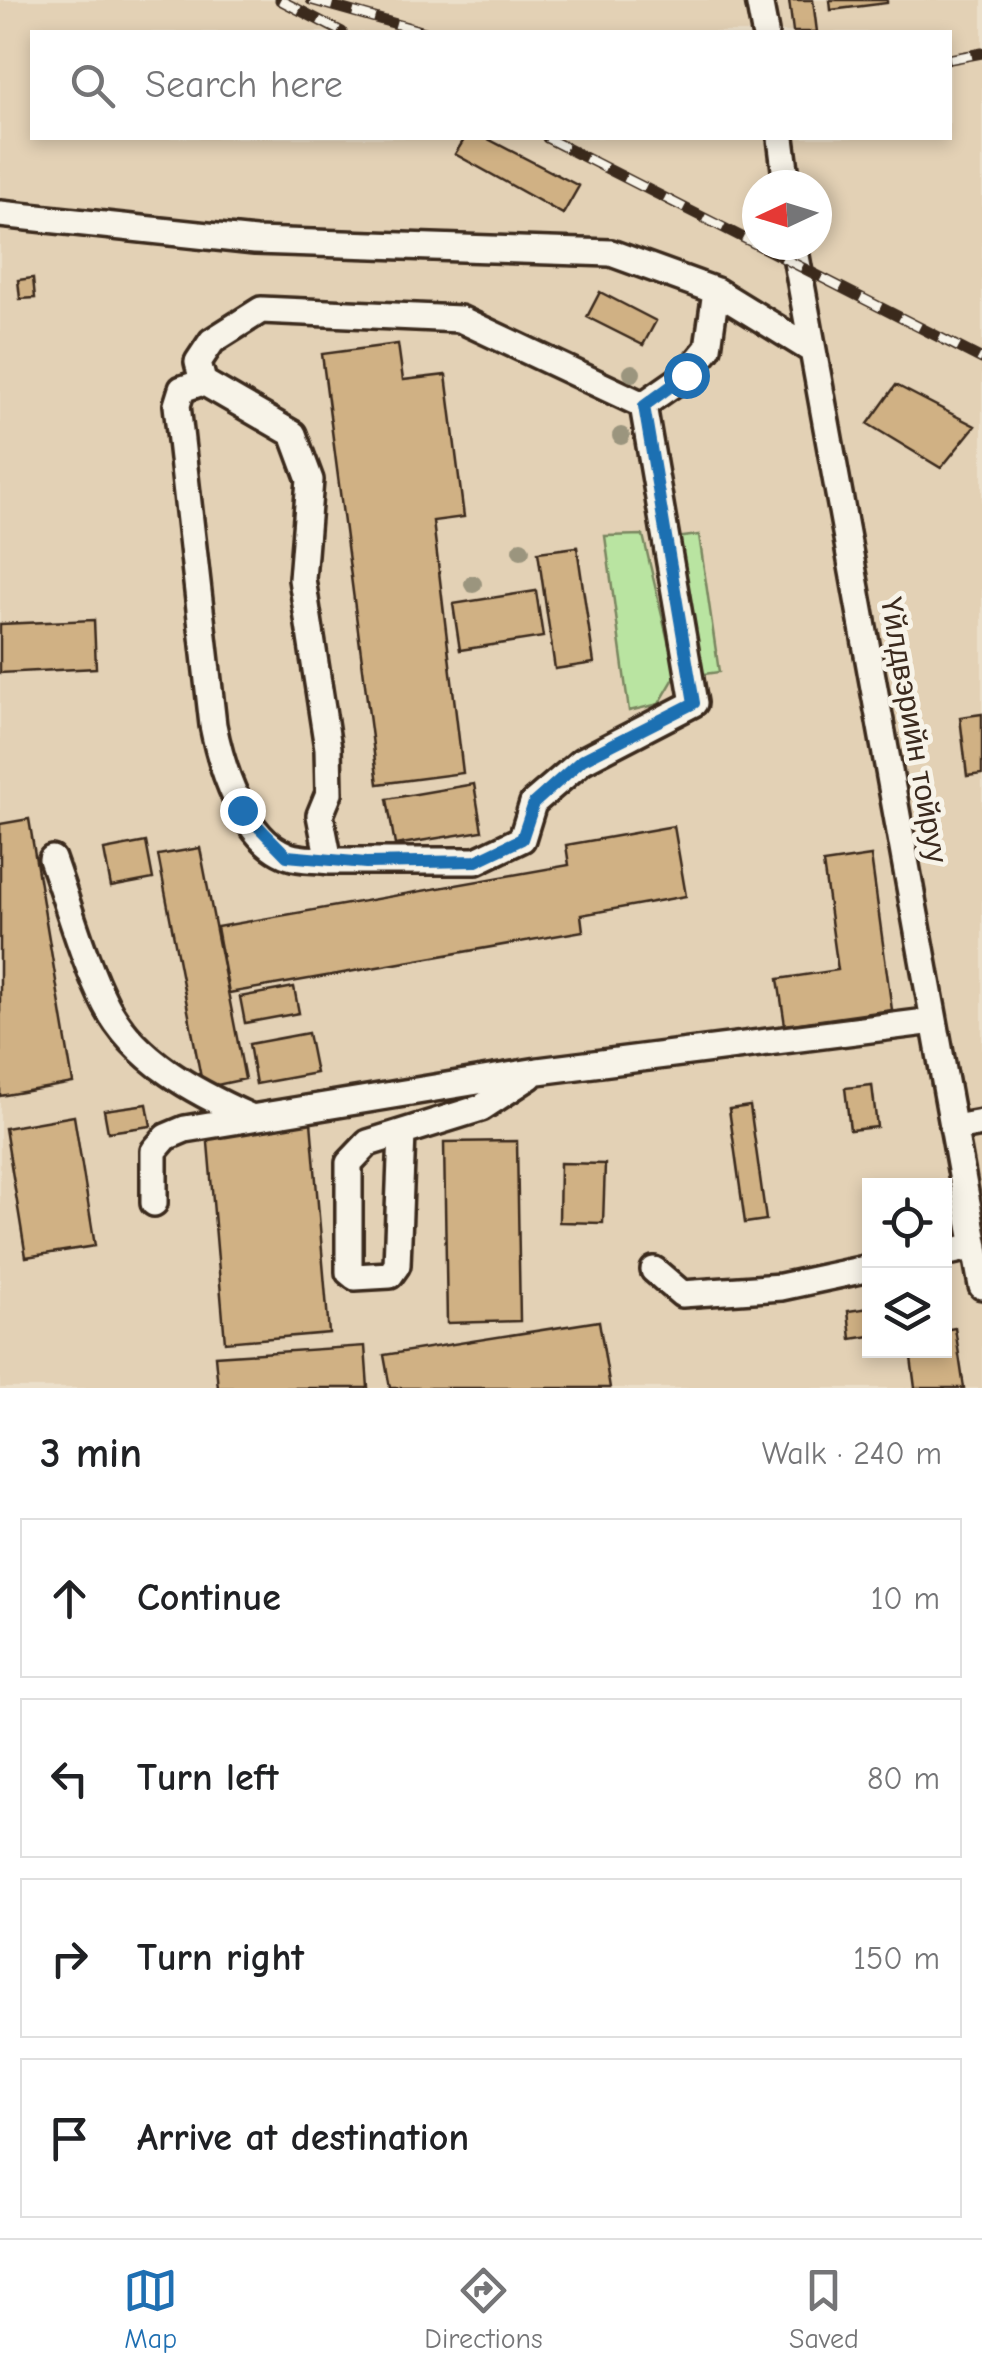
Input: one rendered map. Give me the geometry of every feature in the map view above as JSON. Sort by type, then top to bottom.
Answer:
[{"type":"lane","points":[[759,0],[765,30]]},
{"type":"lane","points":[[781,140],[785,170]]},
{"type":"lane","points":[[0,214],[256,241],[610,252],[716,291],[812,350]]},
{"type":"lane","name":"Үйлдвэрийн тойруу","points":[[797,260],[982,1286]]},
{"type":"lane","points":[[644,406],[686,375],[708,348],[716,291]]},
{"type":"lane","points":[[328,861],[320,815],[328,793],[328,748],[302,579],[310,480],[293,434],[203,382],[198,362],[212,341],[262,310],[460,318],[644,406]]},
{"type":"lane","points":[[203,382],[182,389],[177,405],[213,724],[224,773],[256,829],[287,856],[328,861],[476,861],[522,839],[534,803],[582,760],[694,703],[644,406]]},
{"type":"lane","points":[[52,859],[106,1007],[155,1064],[197,1093],[250,1117]]},
{"type":"lane","points":[[154,1203],[154,1151],[166,1137],[250,1117],[538,1071],[934,1021]]},
{"type":"lane","points":[[402,1133],[398,1266],[390,1275],[355,1277],[349,1272],[349,1164],[368,1143],[481,1108],[538,1071]]},
{"type":"lane","points":[[956,1128],[982,1124]]},
{"type":"lane","points":[[952,1250],[976,1246]]},
{"type":"lane","points":[[654,1270],[682,1294],[782,1287],[862,1270]]},
{"type":"shaded area","points":[[0,0],[982,0],[982,1388],[0,1388]]},
{"type":"green space","points":[[643,535],[676,675],[659,704],[629,711],[605,536]]},
{"type":"green space","points":[[699,535],[719,672],[697,675],[675,538]]},
{"type":"building","points":[[789,0],[813,0],[817,30],[793,30]]},
{"type":"building","points":[[830,0],[887,0],[887,3],[831,10]]},
{"type":"building","points":[[464,140],[490,140],[579,186],[563,214],[455,154]]},
{"type":"building","points":[[33,278],[35,298],[20,299],[18,280]]},
{"type":"building","points":[[600,292],[656,321],[643,345],[587,317]]},
{"type":"building","points":[[398,344],[403,380],[446,375],[464,517],[433,521],[463,773],[378,784],[322,354]]},
{"type":"building","points":[[896,385],[975,426],[941,468],[868,424]]},
{"type":"building","points":[[577,547],[594,663],[555,669],[538,552]]},
{"type":"building","points":[[536,591],[543,637],[460,650],[453,604]]},
{"type":"building","points":[[94,620],[96,668],[0,673],[0,624]]},
{"type":"building","points":[[982,714],[982,774],[967,776],[960,717]]},
{"type":"building","points":[[474,784],[482,831],[395,845],[387,799]]},
{"type":"building","points":[[29,819],[73,1083],[0,1096],[0,824]]},
{"type":"building","points":[[674,826],[686,896],[581,915],[583,931],[229,993],[217,927],[569,865],[566,845]]},
{"type":"building","points":[[146,842],[153,879],[111,887],[104,850]]},
{"type":"building","points":[[200,848],[245,1079],[203,1088],[158,855]]},
{"type":"building","points":[[871,856],[892,1010],[785,1025],[778,979],[838,970],[823,863]]},
{"type":"building","points":[[294,987],[299,1013],[245,1023],[240,997]]},
{"type":"building","points":[[308,1033],[316,1073],[256,1084],[249,1044]]},
{"type":"building","points":[[872,1085],[877,1127],[850,1130],[845,1088]]},
{"type":"building","points":[[147,1104],[151,1126],[108,1132],[104,1110]]},
{"type":"building","points":[[750,1106],[766,1220],[745,1223],[729,1109]]},
{"type":"building","points":[[74,1116],[95,1246],[26,1257],[5,1128]]},
{"type":"building","points":[[311,1122],[329,1333],[225,1342],[207,1131]]},
{"type":"building","points":[[517,1141],[520,1321],[447,1323],[444,1142]]},
{"type":"building","points":[[560,1163],[605,1164],[603,1223],[559,1222]]},
{"type":"building","points":[[862,1309],[862,1337],[851,1339],[848,1311]]},
{"type":"building","points":[[599,1321],[610,1388],[390,1388],[384,1355]]},
{"type":"building","points":[[955,1328],[964,1388],[915,1388],[911,1358],[952,1358]]},
{"type":"building","points":[[365,1346],[368,1388],[218,1388],[215,1356]]},
{"type":"railway","points":[[280,0],[338,30]]},
{"type":"railway","points":[[311,0],[418,30]]},
{"type":"railway","points":[[952,59],[982,53]]},
{"type":"railway","points":[[551,140],[982,359]]},
{"type":"route","points":[[242,810],[256,829],[287,856],[366,863],[476,861],[522,839],[534,803],[582,760],[694,703],[647,444],[644,406],[686,375]]}]
